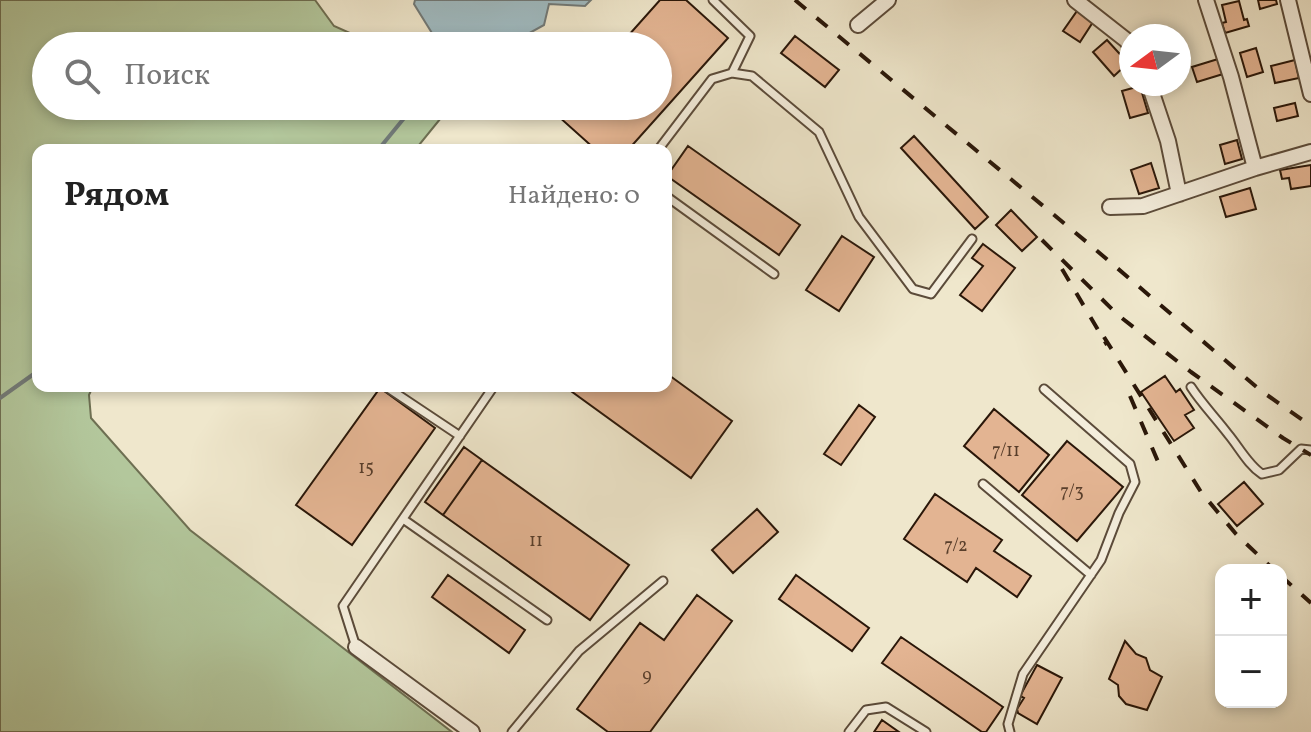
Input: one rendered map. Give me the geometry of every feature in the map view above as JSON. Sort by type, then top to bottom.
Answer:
[{"type":"street","points":[[858,25],[888,0]]},
{"type":"street","points":[[1075,0],[1119,35]]},
{"type":"street","points":[[1206,0],[1231,77],[1255,168]]},
{"type":"street","points":[[1288,0],[1311,94]]},
{"type":"street","points":[[1153,96],[1168,141],[1179,194]]},
{"type":"street","points":[[1110,207],[1143,206],[1311,152]]},
{"type":"street","points":[[356,647],[472,732]]},
{"type":"lane","points":[[713,0],[750,36],[732,73]]},
{"type":"lane","points":[[663,144],[712,79],[732,73],[752,76],[819,132],[859,217],[913,289],[931,294],[972,239]]},
{"type":"lane","points":[[672,200],[774,274]]},
{"type":"lane","points":[[1191,387],[1252,466],[1262,474],[1279,470],[1297,451],[1311,450]]},
{"type":"lane","points":[[1010,732],[1008,724],[1023,674],[1101,560],[1135,482],[1130,464],[1044,389]]},
{"type":"lane","points":[[396,392],[460,436]]},
{"type":"lane","points":[[356,647],[343,606],[490,392]]},
{"type":"lane","points":[[983,484],[1091,575]]},
{"type":"lane","points":[[403,519],[547,620]]},
{"type":"lane","points":[[512,732],[579,651],[663,581]]},
{"type":"lane","points":[[849,732],[866,710],[886,707],[926,732]]},
{"type":"green space","points":[[0,0],[315,0],[334,26],[348,32],[32,32],[32,120],[439,120],[420,144],[32,144],[32,392],[90,392],[91,418],[190,530],[452,732],[0,732]]},
{"type":"water","points":[[415,0],[591,0],[585,6],[549,4],[544,25],[531,32],[431,32],[414,4]]},
{"type":"building","points":[[660,0],[686,0],[728,38],[672,101],[672,32],[631,32]]},
{"type":"building","points":[[1258,0],[1276,0],[1277,4],[1260,9]]},
{"type":"building","points":[[1239,1],[1244,20],[1247,19],[1249,26],[1225,33],[1222,5]]},
{"type":"building","points":[[1077,11],[1093,22],[1080,42],[1063,31]]},
{"type":"building","points":[[795,36],[839,70],[825,87],[781,53]]},
{"type":"building","points":[[1107,40],[1119,53],[1119,71],[1114,76],[1093,52]]},
{"type":"building","points":[[1256,48],[1263,72],[1247,77],[1240,53]]},
{"type":"building","points":[[1218,59],[1223,74],[1197,82],[1192,67]]},
{"type":"building","points":[[1295,60],[1299,78],[1275,83],[1271,66]]},
{"type":"building","points":[[1123,96],[1143,96],[1148,113],[1130,118]]},
{"type":"building","points":[[1295,103],[1298,116],[1277,121],[1274,108]]},
{"type":"building","points":[[562,120],[655,120],[633,144],[589,144]]},
{"type":"building","points":[[914,136],[988,217],[975,229],[901,148]]},
{"type":"building","points":[[1237,140],[1242,159],[1225,164],[1220,145]]},
{"type":"building","points":[[688,146],[800,225],[779,255],[672,180],[672,169]]},
{"type":"building","points":[[1151,163],[1159,188],[1139,194],[1131,170]]},
{"type":"building","points":[[1311,165],[1311,186],[1291,189],[1289,178],[1282,179],[1280,170]]},
{"type":"building","points":[[1250,188],[1256,209],[1226,217],[1220,197]]},
{"type":"building","points":[[1011,210],[1037,237],[1022,251],[996,225]]},
{"type":"building","points":[[842,236],[874,257],[839,311],[806,290]]},
{"type":"building","points":[[983,244],[1015,268],[982,311],[960,295],[983,266],[972,258]]},
{"type":"building","points":[[1165,376],[1176,392],[1180,389],[1194,410],[1185,415],[1194,428],[1174,441],[1141,392]]},
{"type":"building","points":[[672,377],[732,421],[691,478],[572,392],[672,392]]},
{"type":"building","points":[[377,392],[386,392],[435,428],[352,545],[296,505]]},
{"type":"building","points":[[859,405],[875,417],[841,465],[824,454]]},
{"type":"building","points":[[994,409],[1049,455],[1019,492],[964,446]]},
{"type":"building","points":[[1067,441],[1123,487],[1077,541],[1022,495]]},
{"type":"building","points":[[464,447],[482,460],[443,515],[425,502]]},
{"type":"building","points":[[482,460],[629,565],[590,620],[443,515]]},
{"type":"building","points":[[1244,482],[1263,504],[1237,526],[1218,504]]},
{"type":"building","points":[[935,494],[1002,540],[994,551],[1031,576],[1017,597],[976,568],[967,582],[904,539]]},
{"type":"building","points":[[757,509],[778,532],[733,573],[712,550]]},
{"type":"building","points":[[448,575],[525,630],[509,653],[432,597]]},
{"type":"building","points":[[796,575],[869,628],[852,651],[779,599]]},
{"type":"building","points":[[697,595],[732,621],[650,732],[608,732],[577,709],[640,623],[664,640]]},
{"type":"building","points":[[901,637],[1003,707],[986,732],[882,663]]},
{"type":"building","points":[[1125,641],[1136,654],[1146,658],[1150,670],[1162,677],[1147,710],[1126,704],[1119,696],[1118,685],[1109,679]]},
{"type":"building","points":[[1037,665],[1062,678],[1037,724],[1018,713],[1017,709],[1024,698],[1020,696]]},
{"type":"building","points":[[882,720],[899,732],[874,732]]},
{"type":"waterway","points":[[383,144],[403,120]]},
{"type":"waterway","points":[[0,398],[32,375]]},
{"type":"railway","points":[[795,0],[1260,390],[1311,426]]},
{"type":"railway","points":[[1042,240],[1118,315],[1191,372],[1311,455]]},
{"type":"railway","points":[[1062,269],[1107,345]]},
{"type":"railway","points":[[1104,337],[1201,492],[1236,534],[1268,564]]},
{"type":"railway","points":[[1130,396],[1162,471]]},
{"type":"railway","points":[[1287,581],[1311,603]]}]
